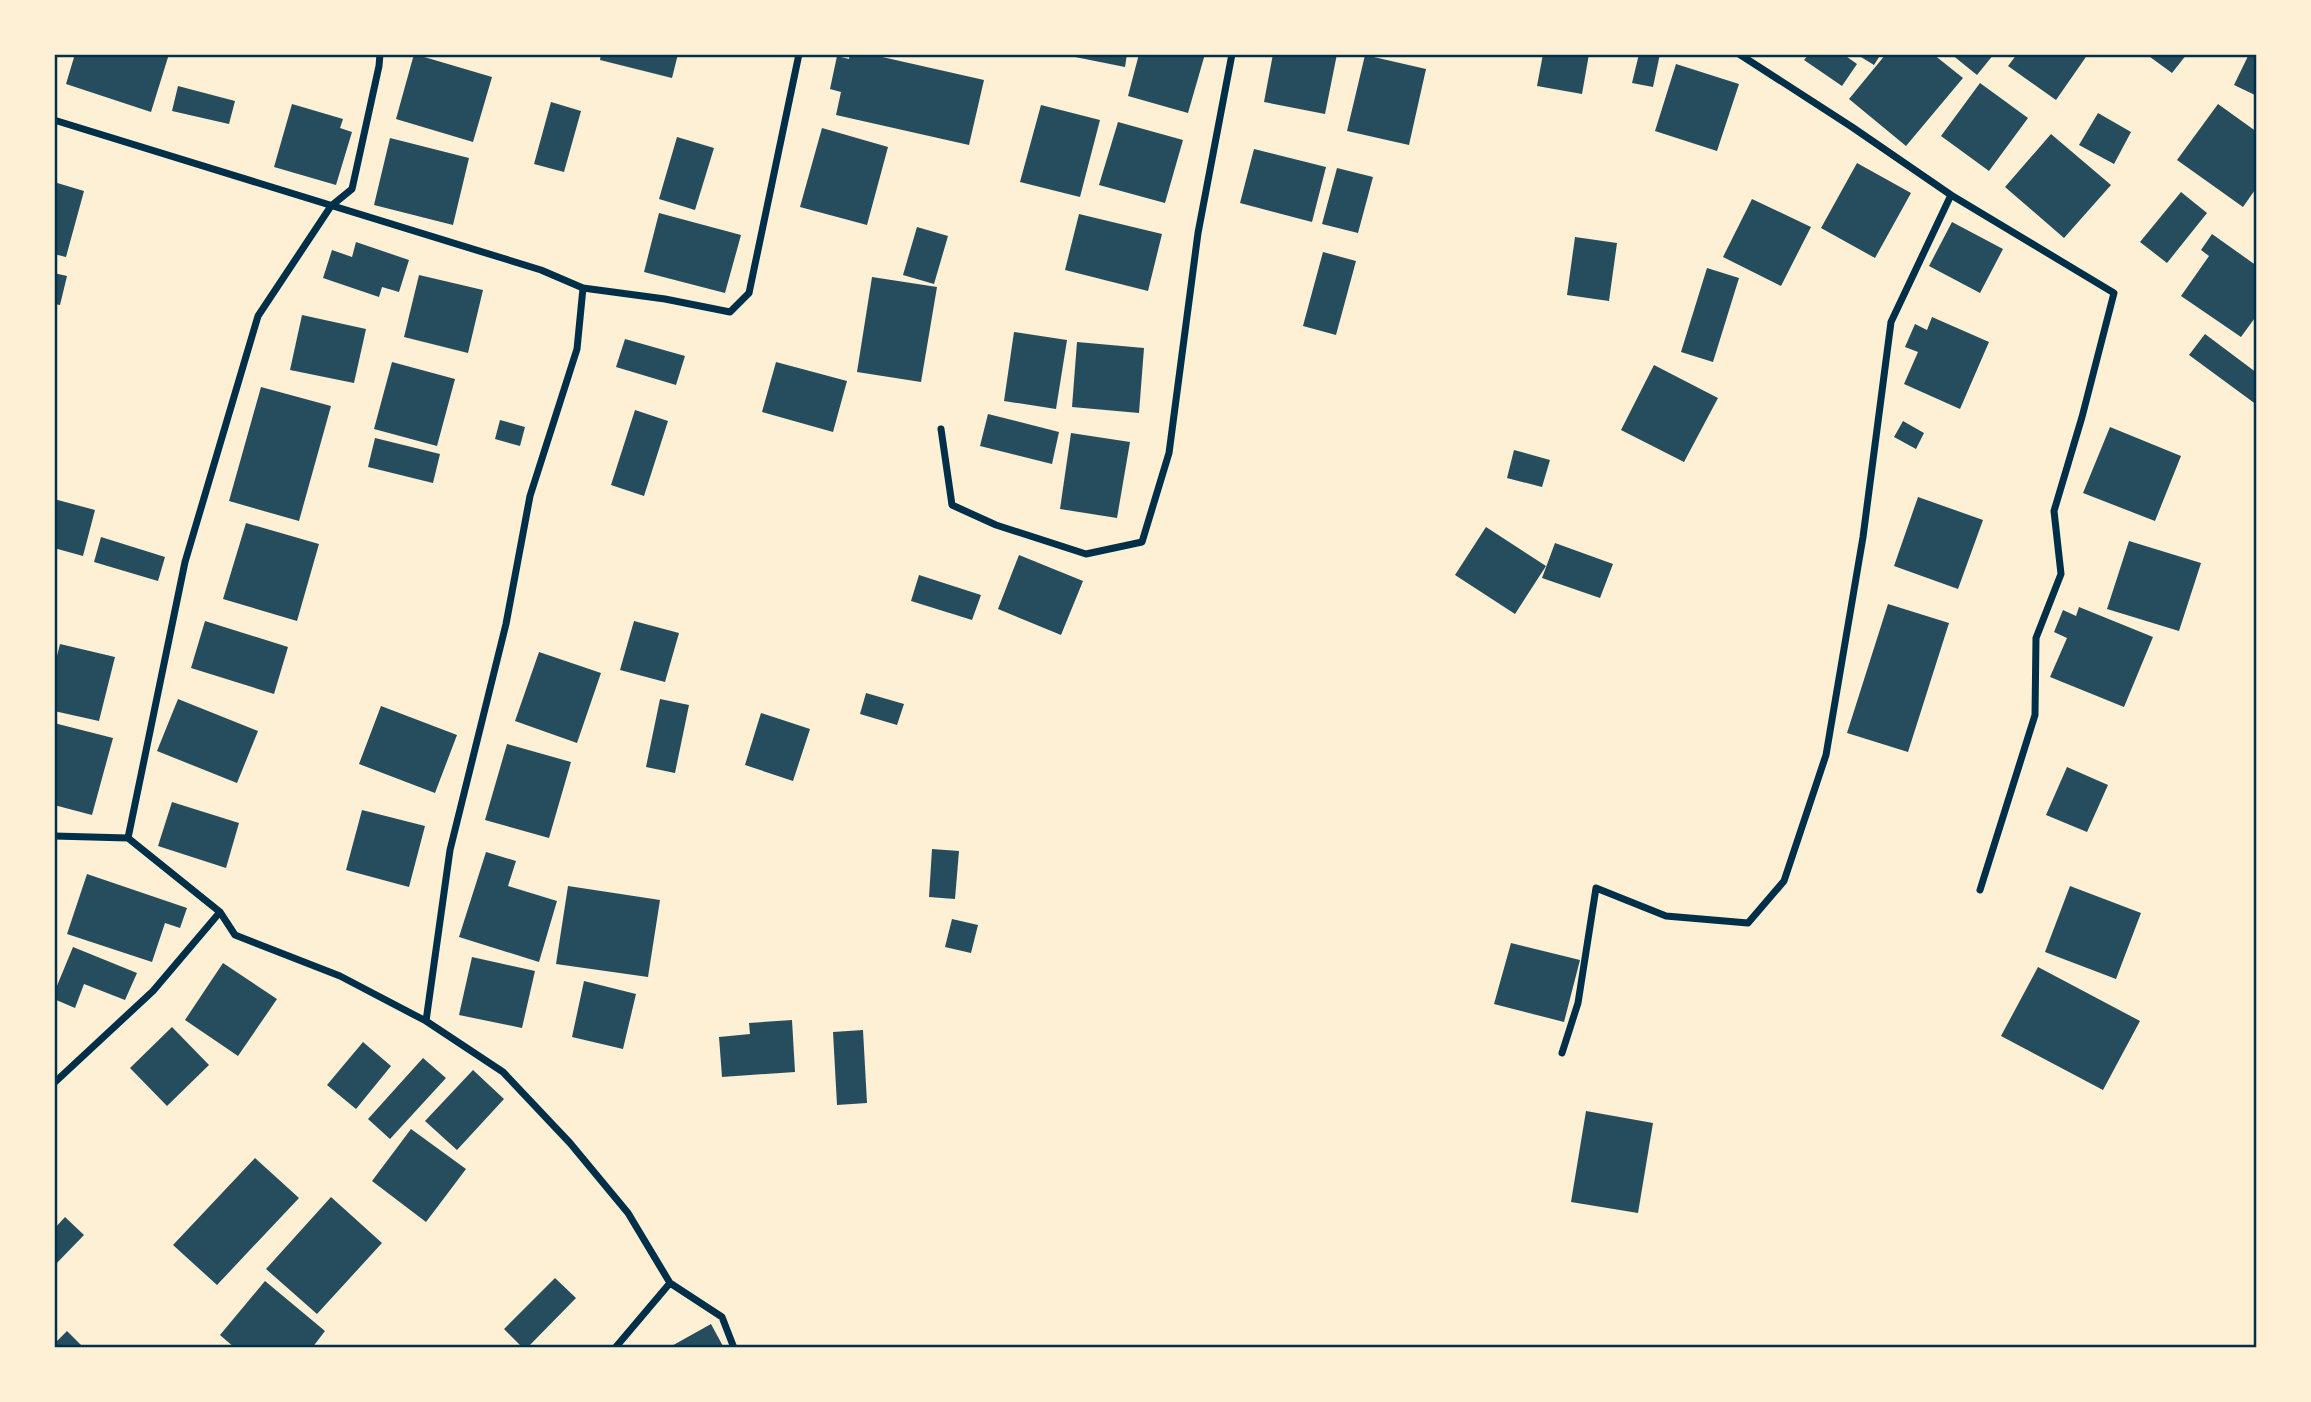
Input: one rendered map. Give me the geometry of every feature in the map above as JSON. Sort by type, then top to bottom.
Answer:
[{"type":"street","points":[[128,838],[185,562],[258,316],[331,206],[352,189],[380,54]]},
{"type":"street","points":[[54,120],[541,270],[583,288],[665,299],[730,312],[749,293],[799,54]]},
{"type":"street","points":[[941,429],[952,505],[996,525],[1086,554],[1142,542],[1169,453],[1198,233],[1232,54]]},
{"type":"street","points":[[1739,54],[1951,195],[2113,293],[2082,417],[2053,511],[2061,574],[2036,638],[2035,716],[1980,890]]},
{"type":"street","points":[[1562,1053],[1578,1003],[1596,888],[1666,916],[1748,923],[1784,881],[1826,755],[1863,537],[1891,322],[1951,195]]},
{"type":"street","points":[[426,1021],[450,850],[506,624],[530,496],[577,349],[583,288]]},
{"type":"street","points":[[54,836],[128,838],[220,912],[235,935],[340,976],[426,1021],[503,1072],[560,1133],[628,1213],[670,1283],[722,1317],[734,1348]]},
{"type":"street","points":[[54,1083],[153,991],[220,912]]},
{"type":"street","points":[[615,1348],[670,1283]]},
{"type":"building","points":[[75,54],[169,54],[151,112],[66,84]]},
{"type":"building","points":[[414,54],[492,77],[473,142],[396,119]]},
{"type":"building","points":[[601,54],[678,54],[672,78],[600,60]]},
{"type":"building","points":[[850,54],[869,54],[984,80],[969,145],[836,115],[841,92],[830,89],[837,56],[849,59]]},
{"type":"building","points":[[1060,54],[1127,54],[1125,67]]},
{"type":"building","points":[[1139,54],[1205,54],[1188,113],[1128,96]]},
{"type":"building","points":[[1273,54],[1337,54],[1325,114],[1264,102]]},
{"type":"building","points":[[1543,54],[1589,54],[1582,94],[1537,86]]},
{"type":"building","points":[[1639,54],[1660,54],[1653,87],[1632,83]]},
{"type":"building","points":[[1809,54],[1843,54],[1857,64],[1842,86],[1804,60]]},
{"type":"building","points":[[1856,54],[1881,54],[1874,65]]},
{"type":"building","points":[[1886,54],[1933,54],[1963,78],[1906,146],[1849,99]]},
{"type":"building","points":[[1951,54],[1994,54],[1977,75]]},
{"type":"building","points":[[2017,54],[2088,54],[2056,100],[2008,66]]},
{"type":"building","points":[[2146,54],[2187,54],[2172,73]]},
{"type":"building","points":[[2249,54],[2257,54],[2257,96],[2234,85]]},
{"type":"building","points":[[1365,55],[1426,69],[1409,145],[1347,131]]},
{"type":"building","points":[[1676,64],[1739,84],[1717,151],[1655,131]]},
{"type":"building","points":[[1980,83],[2028,118],[1989,171],[1941,136]]},
{"type":"building","points":[[178,86],[235,101],[229,124],[172,111]]},
{"type":"building","points":[[551,102],[581,111],[564,172],[534,164]]},
{"type":"building","points":[[292,104],[343,119],[340,128],[352,132],[336,185],[274,167]]},
{"type":"building","points":[[2218,104],[2257,132],[2257,187],[2243,207],[2177,160]]},
{"type":"building","points":[[1041,105],[1100,120],[1080,197],[1020,182]]},
{"type":"building","points":[[2098,113],[2131,132],[2114,164],[2079,145]]},
{"type":"building","points":[[1118,122],[1183,140],[1165,203],[1099,185]]},
{"type":"building","points":[[822,128],[888,147],[867,225],[800,207]]},
{"type":"building","points":[[2051,134],[2111,185],[2064,238],[2005,187]]},
{"type":"building","points":[[677,137],[714,148],[695,210],[659,199]]},
{"type":"building","points":[[390,138],[469,158],[453,225],[374,205]]},
{"type":"building","points":[[1254,149],[1326,167],[1312,222],[1240,203]]},
{"type":"building","points":[[1857,163],[1911,193],[1875,258],[1821,228]]},
{"type":"building","points":[[1337,168],[1373,177],[1358,233],[1322,224]]},
{"type":"building","points":[[54,182],[84,191],[66,257],[54,254]]},
{"type":"building","points":[[2181,192],[2207,213],[2167,263],[2140,242]]},
{"type":"building","points":[[1752,199],[1811,227],[1781,286],[1723,257]]},
{"type":"building","points":[[659,213],[741,235],[725,293],[644,272]]},
{"type":"building","points":[[1079,214],[1162,234],[1148,291],[1065,270]]},
{"type":"building","points":[[1952,222],[2003,249],[1980,293],[1929,266]]},
{"type":"building","points":[[917,227],[948,236],[934,284],[903,275]]},
{"type":"building","points":[[2212,234],[2257,266],[2257,315],[2241,337],[2181,296],[2209,256],[2201,250]]},
{"type":"building","points":[[1575,237],[1617,243],[1609,301],[1567,295]]},
{"type":"building","points":[[356,242],[409,260],[399,292],[382,287],[379,297],[323,278],[332,250],[352,257]]},
{"type":"building","points":[[1323,252],[1356,261],[1336,335],[1303,326]]},
{"type":"building","points":[[1707,268],[1739,278],[1713,362],[1681,352]]},
{"type":"building","points":[[54,273],[67,276],[60,305],[54,304]]},
{"type":"building","points":[[419,275],[483,290],[468,353],[404,337]]},
{"type":"building","points":[[872,277],[937,287],[921,382],[857,372]]},
{"type":"building","points":[[302,315],[366,329],[354,383],[290,370]]},
{"type":"building","points":[[1932,317],[1989,342],[1960,409],[1904,384],[1918,352],[1905,347],[1915,324],[1927,330]]},
{"type":"building","points":[[1014,332],[1067,340],[1056,409],[1004,401]]},
{"type":"building","points":[[2205,334],[2257,373],[2257,405],[2189,355]]},
{"type":"building","points":[[625,339],[685,356],[676,385],[616,367]]},
{"type":"building","points":[[1077,342],[1144,348],[1139,413],[1072,407]]},
{"type":"building","points":[[392,362],[455,379],[437,446],[374,429]]},
{"type":"building","points":[[776,362],[847,381],[833,432],[762,412]]},
{"type":"building","points":[[1654,365],[1718,398],[1684,462],[1621,430]]},
{"type":"building","points":[[261,387],[331,406],[299,521],[229,501]]},
{"type":"building","points":[[635,410],[668,421],[644,496],[611,485]]},
{"type":"building","points":[[988,414],[1059,432],[1052,464],[980,446]]},
{"type":"building","points":[[500,420],[525,427],[520,446],[495,439]]},
{"type":"building","points":[[1903,421],[1924,433],[1916,449],[1894,437]]},
{"type":"building","points":[[2110,427],[2181,456],[2155,521],[2083,493]]},
{"type":"building","points":[[1071,433],[1130,442],[1117,518],[1060,509]]},
{"type":"building","points":[[375,438],[440,454],[433,483],[368,467]]},
{"type":"building","points":[[1514,450],[1550,460],[1542,487],[1507,478]]},
{"type":"building","points":[[1918,497],[1983,520],[1958,589],[1894,566]]},
{"type":"building","points":[[54,499],[95,510],[83,556],[54,548]]},
{"type":"building","points":[[246,523],[319,544],[297,621],[223,599]]},
{"type":"building","points":[[1486,527],[1546,566],[1515,614],[1455,575]]},
{"type":"building","points":[[101,537],[165,557],[158,581],[94,562]]},
{"type":"building","points":[[2129,541],[2201,563],[2179,631],[2107,609]]},
{"type":"building","points":[[1555,543],[1613,564],[1600,598],[1542,578]]},
{"type":"building","points":[[1019,555],[1083,581],[1061,635],[998,609]]},
{"type":"building","points":[[919,575],[981,595],[972,620],[911,601]]},
{"type":"building","points":[[1888,604],[1949,623],[1908,752],[1847,733]]},
{"type":"building","points":[[2079,607],[2153,637],[2124,707],[2050,677],[2067,638],[2054,632],[2063,610],[2076,616]]},
{"type":"building","points":[[205,621],[288,647],[274,694],[191,668]]},
{"type":"building","points":[[634,621],[679,633],[665,682],[620,670]]},
{"type":"building","points":[[60,644],[115,657],[99,721],[54,711],[54,668]]},
{"type":"building","points":[[539,652],[601,673],[577,743],[515,721]]},
{"type":"building","points":[[866,693],[904,704],[897,725],[860,714]]},
{"type":"building","points":[[178,699],[258,731],[237,783],[157,751]]},
{"type":"building","points":[[660,699],[689,705],[675,773],[646,767]]},
{"type":"building","points":[[381,706],[457,735],[435,793],[359,764]]},
{"type":"building","points":[[761,713],[810,729],[793,781],[745,765]]},
{"type":"building","points":[[54,723],[113,738],[92,815],[54,805]]},
{"type":"building","points":[[507,744],[571,762],[549,838],[485,820]]},
{"type":"building","points":[[2067,767],[2108,785],[2087,832],[2046,815]]},
{"type":"building","points":[[172,802],[239,823],[226,868],[158,846]]},
{"type":"building","points":[[362,810],[425,826],[409,887],[346,870]]},
{"type":"building","points":[[932,849],[959,851],[955,899],[929,897]]},
{"type":"building","points":[[486,852],[516,861],[508,886],[557,901],[539,962],[459,937]]},
{"type":"building","points":[[87,874],[187,908],[180,928],[165,923],[152,962],[67,934]]},
{"type":"building","points":[[568,886],[660,900],[648,977],[556,964]]},
{"type":"building","points":[[2070,886],[2141,913],[2116,979],[2045,952]]},
{"type":"building","points":[[952,919],[978,925],[971,953],[945,947]]},
{"type":"building","points":[[1511,943],[1580,960],[1564,1022],[1494,1004]]},
{"type":"building","points":[[73,947],[137,973],[125,1000],[84,984],[75,1008],[54,999]]},
{"type":"building","points":[[472,957],[535,971],[522,1028],[459,1015]]},
{"type":"building","points":[[223,963],[277,999],[238,1056],[185,1020]]},
{"type":"building","points":[[2038,967],[2140,1021],[2103,1090],[2001,1036]]},
{"type":"building","points":[[584,981],[636,994],[623,1049],[572,1037]]},
{"type":"building","points":[[792,1020],[795,1072],[722,1077],[719,1037],[750,1034],[749,1023]]},
{"type":"building","points":[[172,1027],[209,1065],[167,1106],[130,1068]]},
{"type":"building","points":[[863,1030],[867,1103],[837,1105],[833,1032]]},
{"type":"building","points":[[363,1042],[391,1066],[356,1109],[327,1085]]},
{"type":"building","points":[[423,1058],[446,1078],[390,1139],[368,1119]]},
{"type":"building","points":[[473,1070],[504,1099],[457,1150],[425,1121]]},
{"type":"building","points":[[1586,1111],[1653,1123],[1638,1213],[1571,1202]]},
{"type":"building","points":[[411,1129],[466,1169],[426,1222],[372,1181]]},
{"type":"building","points":[[255,1158],[299,1198],[217,1285],[173,1245]]},
{"type":"building","points":[[331,1197],[382,1243],[317,1314],[266,1269]]},
{"type":"building","points":[[65,1217],[84,1235],[54,1266],[54,1229]]},
{"type":"building","points":[[555,1278],[576,1298],[527,1348],[523,1348],[504,1329]]},
{"type":"building","points":[[265,1281],[325,1331],[312,1348],[235,1348],[220,1335]]},
{"type":"building","points":[[711,1324],[724,1348],[668,1348]]},
{"type":"building","points":[[67,1331],[84,1348],[54,1348],[54,1344]]}]
